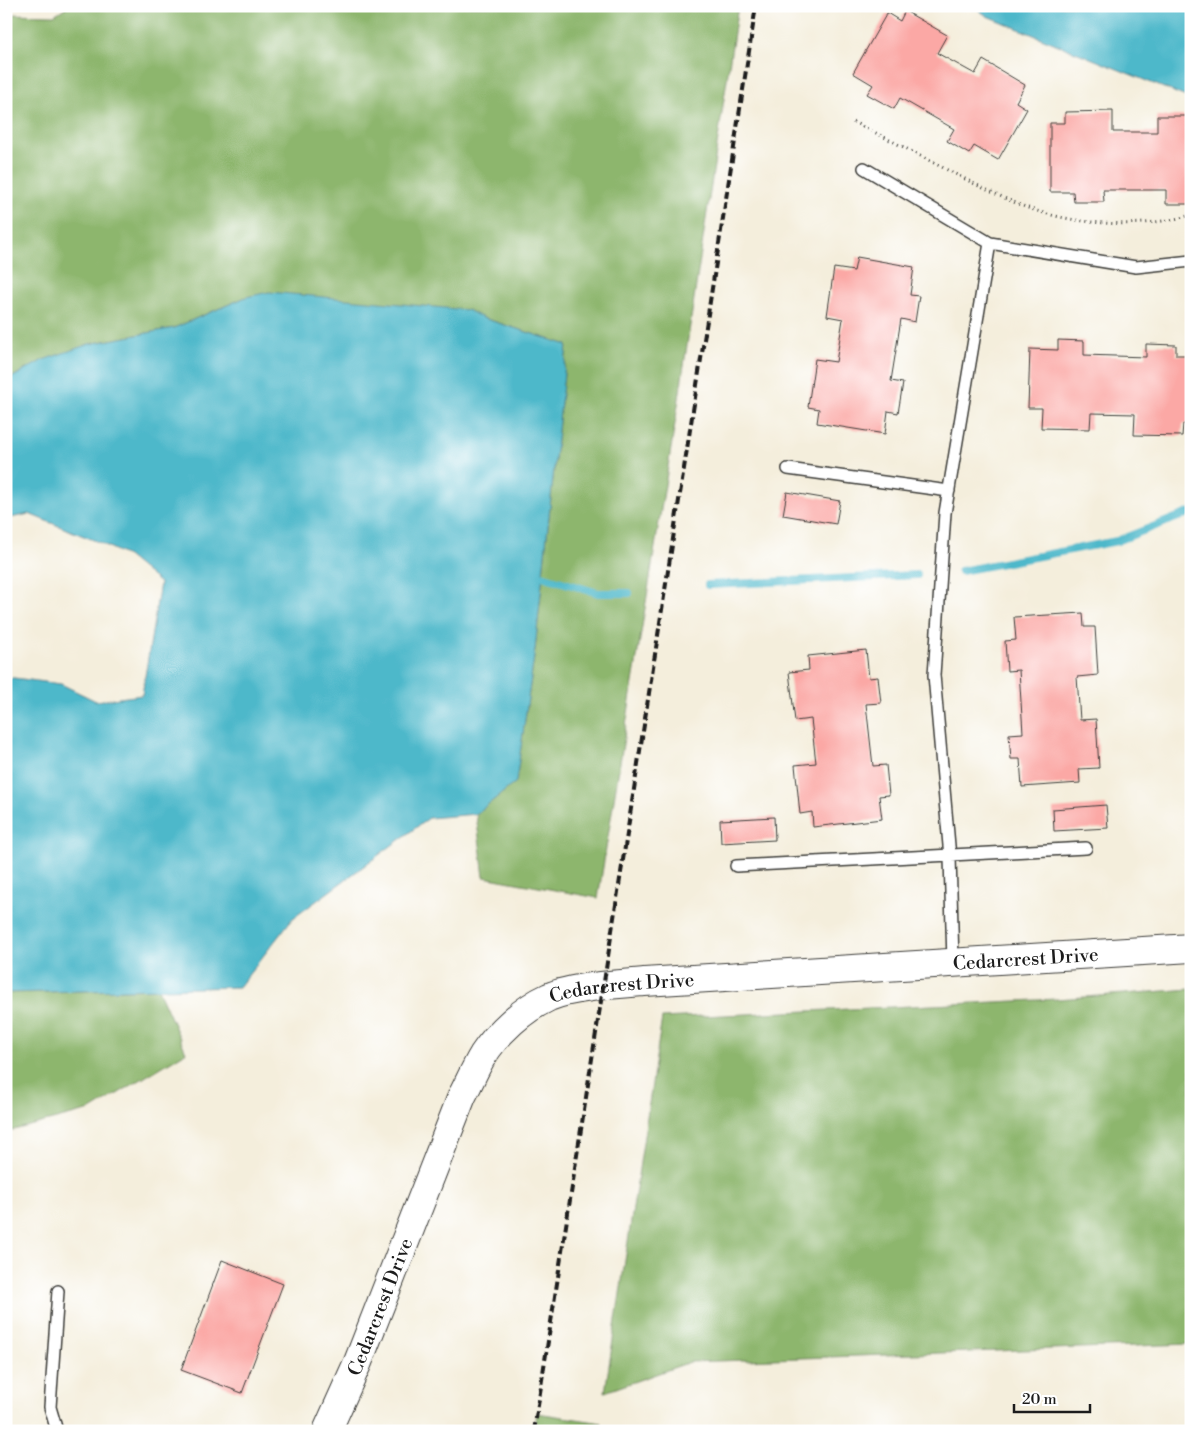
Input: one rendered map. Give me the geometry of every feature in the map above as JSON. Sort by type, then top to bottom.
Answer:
[{"type":"street","name":"Cedarcrest Drive","points":[[327,1431],[358,1362],[462,1096],[483,1055],[502,1032],[525,1011],[550,997],[605,985],[1191,948]]},
{"type":"lane","points":[[864,168],[990,243],[1136,267],[1191,261]]},
{"type":"lane","points":[[952,962],[950,857],[934,676],[945,513],[990,243]]},
{"type":"lane","points":[[788,469],[949,491]]},
{"type":"lane","points":[[736,866],[950,857],[1086,848]]},
{"type":"lane","points":[[57,1431],[50,1407],[58,1291]]},
{"type":"path","points":[[854,122],[1019,204],[1060,217],[1110,223],[1141,223],[1175,220],[1191,215]]},
{"type":"green space","points":[[68,6],[738,6],[678,405],[598,898],[484,877],[476,814],[516,781],[535,650],[567,345],[483,318],[467,310],[246,297],[174,328],[89,344],[24,370],[6,381],[6,14],[54,15]]},
{"type":"green space","points":[[158,989],[186,1052],[91,1110],[6,1132],[6,993]]},
{"type":"green space","points":[[1191,989],[1191,1344],[690,1362],[605,1392],[662,1018],[1057,999]]},
{"type":"green space","points":[[537,1413],[602,1423],[601,1431],[534,1431]]},
{"type":"water","points":[[973,6],[1191,6],[1191,99],[987,16]]},
{"type":"water","points":[[269,292],[467,310],[483,318],[567,345],[535,650],[516,782],[476,814],[429,818],[292,919],[239,987],[6,993],[6,677],[61,684],[96,701],[142,695],[160,583],[127,556],[101,543],[29,514],[6,519],[6,381],[43,360],[89,344],[174,328],[246,297]]},
{"type":"building","points":[[905,11],[947,35],[937,53],[975,74],[983,60],[1025,85],[1016,102],[1027,109],[998,160],[974,146],[969,154],[947,141],[954,129],[900,98],[894,109],[867,94],[873,85],[853,73],[887,13],[900,21]]},
{"type":"building","points":[[1113,111],[1113,132],[1157,132],[1157,116],[1191,116],[1191,204],[1166,204],[1166,190],[1103,190],[1104,202],[1074,202],[1073,192],[1050,192],[1050,123],[1065,123],[1065,112]]},
{"type":"building","points":[[857,257],[914,267],[910,295],[919,296],[915,322],[901,319],[891,381],[903,383],[898,413],[888,411],[885,434],[817,423],[819,409],[808,407],[815,359],[836,362],[843,319],[827,316],[834,268],[854,271]]},
{"type":"building","points":[[1058,340],[1084,341],[1084,355],[1146,357],[1146,344],[1176,345],[1176,355],[1191,355],[1191,425],[1183,424],[1182,436],[1134,435],[1135,414],[1091,413],[1090,429],[1041,428],[1042,408],[1028,408],[1030,349],[1058,350]]},
{"type":"building","points":[[787,492],[840,501],[836,524],[783,515]]},
{"type":"building","points":[[1083,613],[1084,627],[1095,627],[1098,675],[1077,677],[1080,720],[1096,719],[1099,768],[1079,769],[1080,783],[1022,787],[1020,759],[1011,759],[1009,734],[1023,733],[1019,670],[1007,671],[1005,641],[1016,640],[1014,617]]},
{"type":"building","points":[[866,650],[869,678],[878,677],[881,703],[866,704],[873,766],[886,765],[889,795],[879,796],[882,819],[813,827],[812,812],[800,814],[795,765],[816,763],[811,719],[795,721],[789,672],[809,670],[808,656]]},
{"type":"building","points":[[1106,805],[1108,828],[1054,831],[1053,809]]},
{"type":"building","points":[[774,817],[775,840],[721,843],[720,820]]},
{"type":"building","points":[[222,1260],[283,1284],[242,1393],[181,1370]]},
{"type":"waterway","points":[[961,571],[1117,541],[1191,512]]},
{"type":"waterway","points":[[708,585],[917,575]]},
{"type":"waterway","points":[[542,576],[598,593],[629,593]]},
{"type":"railway","points":[[534,1431],[756,6]]}]
